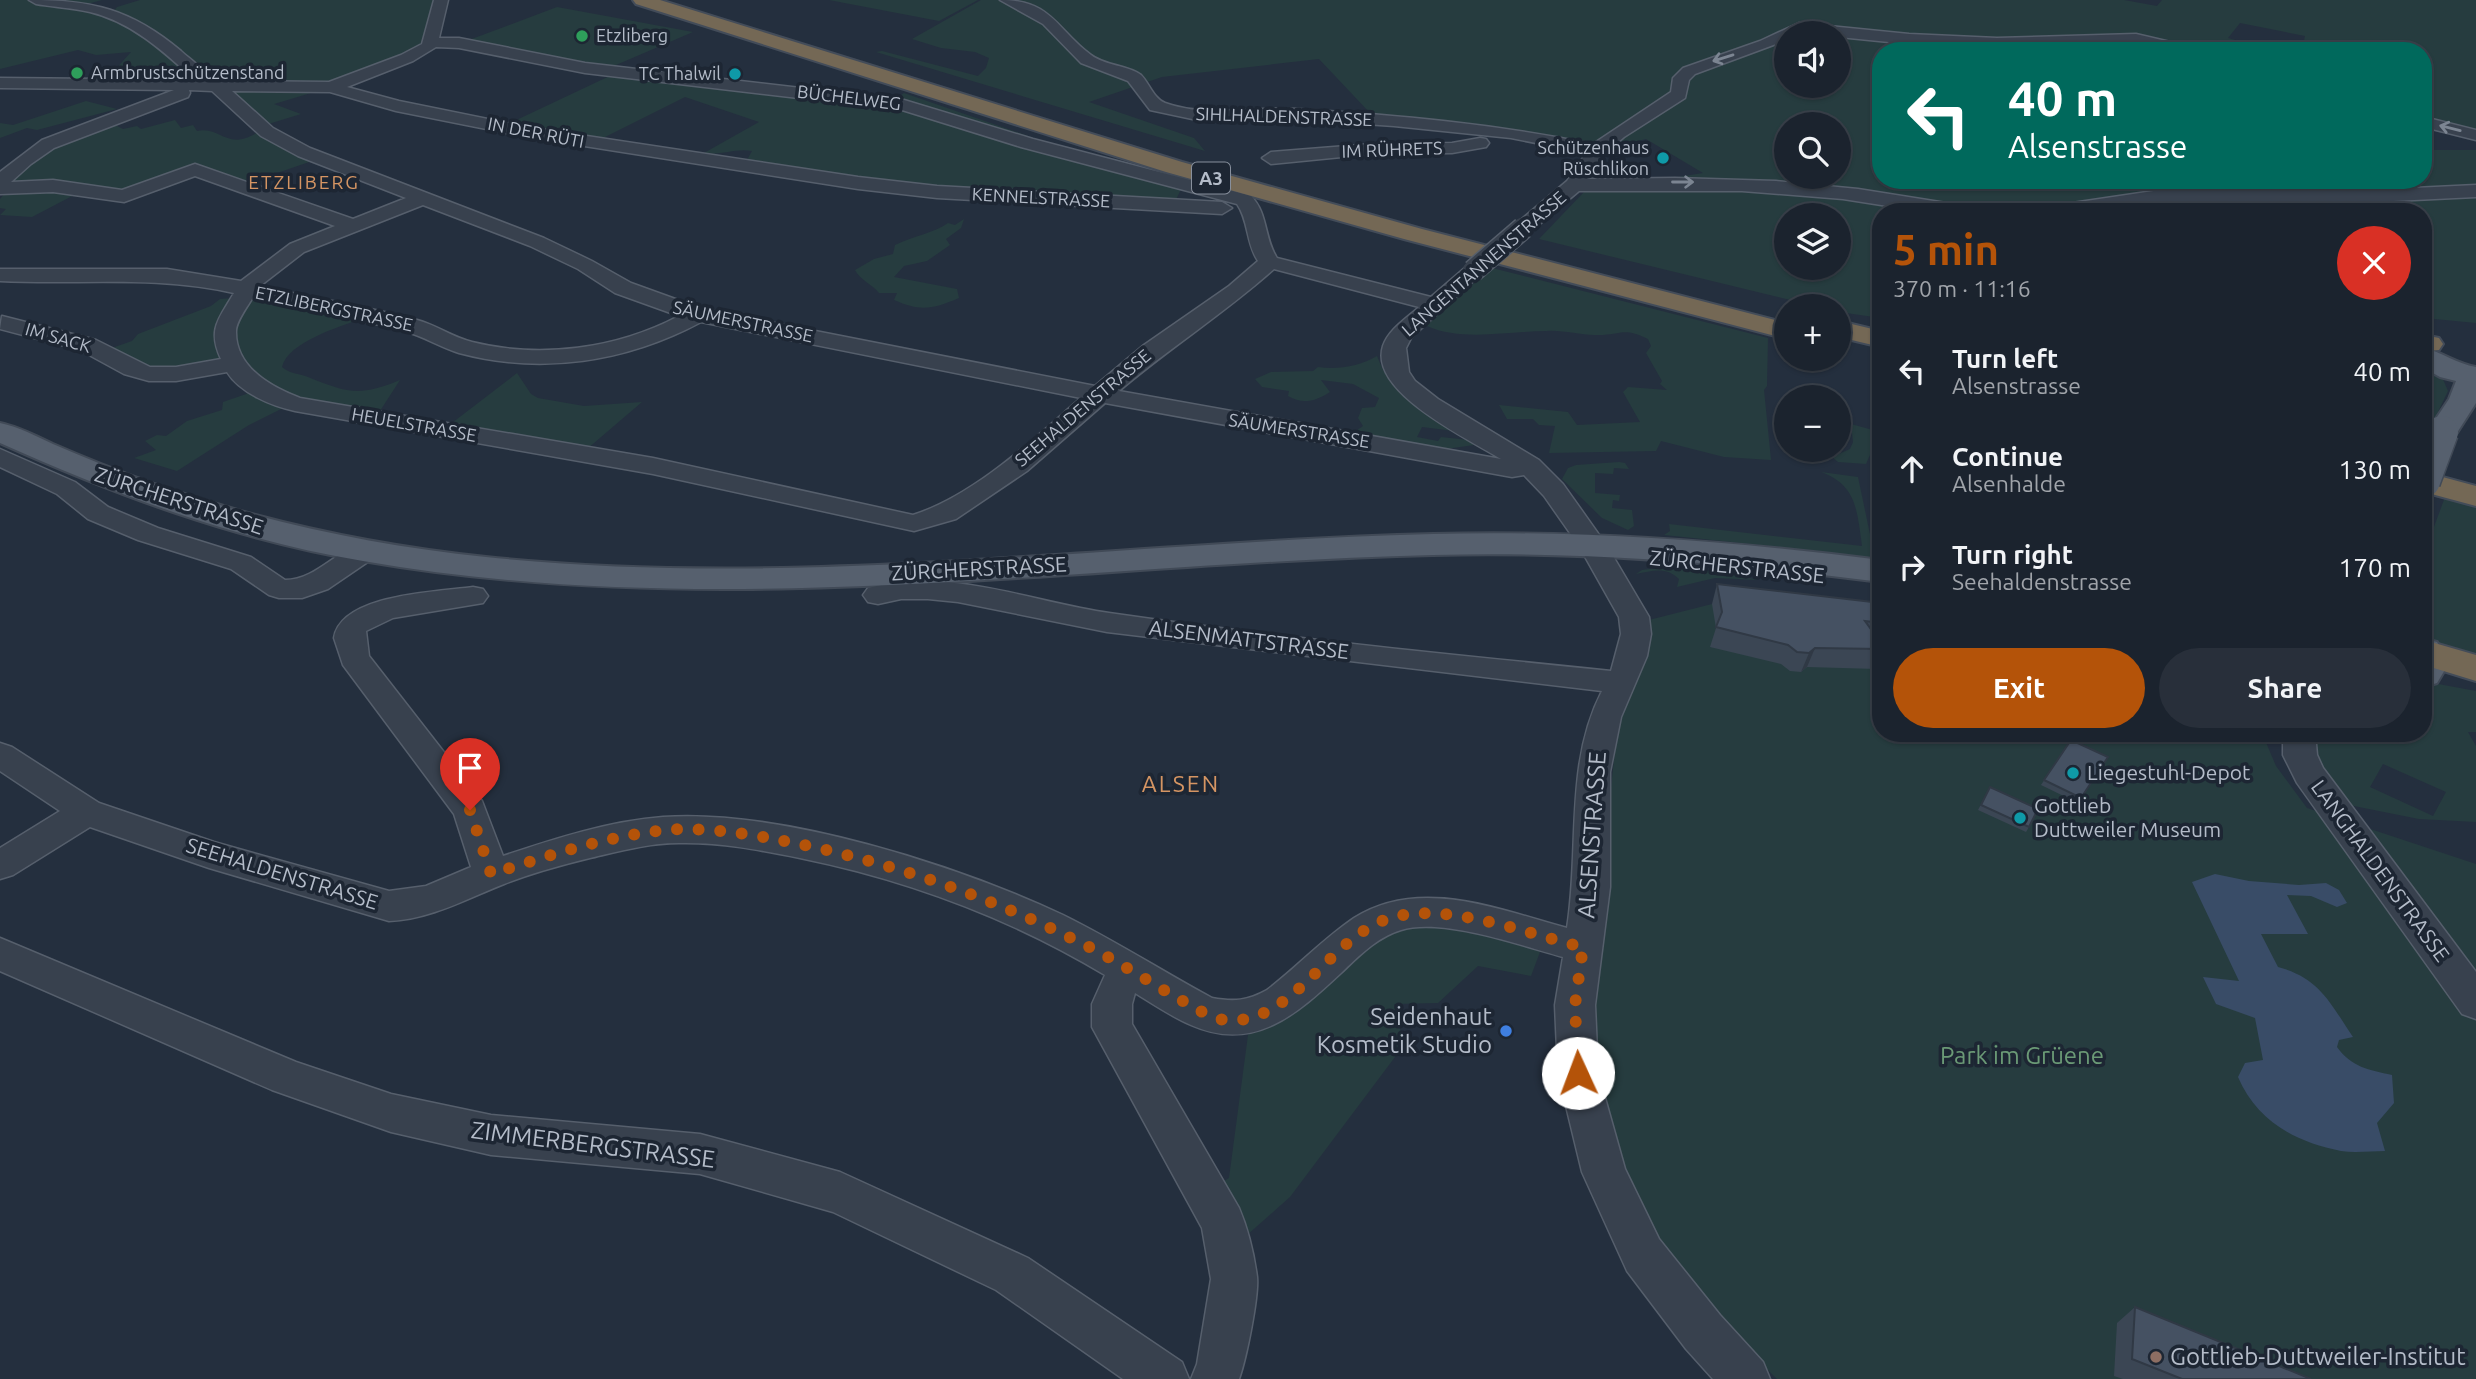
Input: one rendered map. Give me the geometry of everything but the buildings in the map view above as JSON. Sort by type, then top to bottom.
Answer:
[{"type":"highway","name":"A3","points":[[642,0],[1200,175],[1437,241],[1774,328]]},
{"type":"highway","name":"A3","points":[[679,0],[1202,161],[1409,219],[1774,310]]},
{"type":"highway","points":[[1851,322],[1872,326]]},
{"type":"highway","points":[[1851,331],[1872,337]]},
{"type":"highway","points":[[1851,347],[1872,352]]},
{"type":"highway","points":[[2432,464],[2476,473]]},
{"type":"highway","points":[[2432,482],[2476,490]]},
{"type":"highway","points":[[2432,483],[2476,496]]},
{"type":"highway","points":[[2432,663],[2476,668]]},
{"type":"highway","points":[[2432,665],[2476,681]]},
{"type":"main road","points":[[2432,351],[2453,345],[2472,376]]},
{"type":"main road","points":[[2432,354],[2472,376]]},
{"type":"main road","points":[[2432,459],[2442,432],[2472,376]]},
{"type":"main road","name":"ZÜRCHERSTRASSE","points":[[0,432],[86,471],[145,493],[275,532],[365,551],[443,563],[514,569],[716,579],[880,575],[1369,546],[1593,546],[1730,551],[1872,570]]},
{"type":"main road","name":"ZÜRCHERSTRASSE","points":[[1593,546],[1645,559],[1872,582]]},
{"type":"street","points":[[36,0],[97,9],[123,2]]},
{"type":"street","points":[[0,83],[331,87],[417,54],[432,42],[442,0]]},
{"type":"street","name":"SIHLHALDENSTRASSE","points":[[1007,0],[1026,7],[1048,21],[1087,60],[1133,78],[1156,106],[1197,116],[1293,114],[1511,134],[1597,150]]},
{"type":"street","name":"SÄUMERSTRASSE","points":[[97,9],[132,22],[152,34],[205,81],[202,85],[267,132],[304,152],[554,250],[645,297],[698,315],[754,328],[899,353],[1099,396],[1512,469],[1530,466]]},
{"type":"street","name":"LANGENTANNENSTRASSE","points":[[1851,33],[1975,42]]},
{"type":"street","name":"LANGENTANNENSTRASSE","points":[[2032,42],[2136,39],[2150,42]]},
{"type":"street","name":"LANGENTANNENSTRASSE","points":[[1593,546],[1554,490],[1530,466],[1429,404],[1406,386],[1397,372],[1394,348],[1411,325],[1434,304],[1574,185],[1597,150],[1618,133],[1679,94],[1681,79],[1689,71],[1774,40]]},
{"type":"street","name":"BÜCHELWEG","points":[[432,42],[459,43],[585,68],[905,104],[1053,151],[1244,201],[1249,204],[1251,210]]},
{"type":"street","points":[[0,185],[24,160],[48,144],[202,85]]},
{"type":"street","name":"IN DER RÜTI","points":[[331,87],[396,106],[527,132],[832,179]]},
{"type":"street","points":[[2432,124],[2476,135]]},
{"type":"street","name":"IM RÜHRETS","points":[[1271,158],[1372,149],[1452,148],[1511,134]]},
{"type":"street","points":[[0,185],[53,186],[124,196],[195,170],[352,225]]},
{"type":"street","name":"KENNELSTRASSE","points":[[832,179],[937,192],[1251,210]]},
{"type":"street","points":[[1574,185],[1685,182],[1842,193],[1907,203]]},
{"type":"street","points":[[2113,203],[2167,195],[2352,197],[2476,191]]},
{"type":"street","points":[[233,365],[224,329],[258,274],[285,255],[422,198]]},
{"type":"street","points":[[1251,210],[1262,254],[1270,262],[1434,304]]},
{"type":"street","name":"SEEHALDENSTRASSE","points":[[884,516],[914,523],[946,513],[1033,454],[1160,344],[1237,291],[1270,262]]},
{"type":"street","name":"ETZLIBERGSTRASSE","points":[[0,275],[40,278],[167,275],[408,325],[467,348],[514,355],[561,355],[611,350],[646,341],[698,315]]},
{"type":"street","name":"IM SACK","points":[[2,323],[88,345],[132,369],[149,374],[176,374],[233,365]]},
{"type":"street","name":"HEUELSTRASSE","points":[[233,365],[257,387],[295,404],[653,466],[884,516]]},
{"type":"street","name":"ZÜRCHERSTRASSE","points":[[0,457],[65,488],[98,513],[148,534],[241,564],[279,589],[302,589],[318,583],[365,551]]},
{"type":"street","name":"ALSENSTRASSE","points":[[1129,971],[1205,1013],[1223,1020],[1245,1020],[1275,1008],[1366,929],[1394,916],[1422,912],[1457,915],[1583,947],[1592,887],[1593,772],[1605,717],[1622,683],[1632,656],[1636,634],[1634,618],[1593,546]]},
{"type":"street","name":"ALSENMATTSTRASSE","points":[[878,595],[892,591],[946,592],[1104,621],[1471,668],[1622,683]]},
{"type":"street","points":[[474,596],[397,607],[342,620],[349,634],[354,658],[470,810],[491,874]]},
{"type":"street","name":"LANGHALDENSTRASSE","points":[[2299,742],[2300,755],[2309,774],[2476,1002]]},
{"type":"street","name":"SEEHALDENSTRASSE","points":[[0,755],[87,812],[209,854],[389,906],[419,904],[438,899],[491,874],[562,851],[659,830],[700,830],[751,835],[852,855],[925,877],[1002,905],[1083,944],[1129,971]]},
{"type":"street","points":[[0,865],[87,812]]},
{"type":"street","points":[[1583,947],[1575,1005],[1578,1073],[1604,1172],[1643,1255],[1703,1332],[1745,1379]]},
{"type":"street","name":"ZIMMERBERGSTRASSE","points":[[0,954],[287,1077],[391,1113],[491,1136],[700,1154],[840,1193],[1012,1273],[1165,1379]]},
{"type":"street","points":[[1129,971],[1119,983],[1112,1001],[1112,1027],[1223,1223],[1234,1279],[1222,1364],[1215,1379]]},
{"type":"green space","points":[[0,0],[102,0],[87,4],[69,1],[127,19],[163,48],[190,81],[105,81],[131,52],[96,55],[78,50],[0,69]]},
{"type":"green space","points":[[140,0],[436,0],[421,50],[323,84],[212,80],[153,30],[114,11],[117,7]]},
{"type":"green space","points":[[829,0],[978,0],[939,21]]},
{"type":"green space","points":[[981,0],[2124,0],[2157,6],[2162,0],[2476,0],[2476,133],[2432,122],[2432,42],[2304,42],[2305,36],[2240,23],[2228,38],[2242,42],[1872,42],[1872,189],[2432,189],[2432,150],[2476,150],[2476,323],[2432,319],[2432,203],[1872,203],[1872,317],[1851,314],[1851,294],[1774,296],[1539,239],[1584,192],[1703,173],[1646,139],[1616,147],[1370,113],[1319,59],[1162,77],[1089,102],[1194,138],[1205,151],[876,52],[882,51],[978,76],[986,68],[989,58],[975,52],[941,48],[912,39]]},
{"type":"green space","name":"Etzliberg","points":[[557,7],[693,32],[609,68],[469,40]]},
{"type":"green space","points":[[616,73],[888,104],[904,93],[1181,189],[1175,202],[943,188],[747,160],[752,151],[704,153],[759,122],[685,97],[601,139],[508,124]]},
{"type":"green space","points":[[225,87],[321,90],[274,104],[301,114],[262,126]]},
{"type":"green space","points":[[86,101],[117,109],[37,130],[27,128],[0,138],[0,123],[13,125]]},
{"type":"green space","points":[[175,120],[181,128],[193,125],[197,131],[205,130],[231,139],[238,140],[258,132],[312,161],[245,184],[197,166],[134,191],[5,184],[34,155],[113,124],[123,129],[137,126],[141,129]]},
{"type":"green space","points":[[36,188],[76,194],[32,217],[0,215],[6,209],[0,208],[0,199],[5,193]]},
{"type":"green space","points":[[964,219],[961,228],[946,239],[950,245],[927,261],[904,266],[894,277],[957,289],[959,298],[934,307],[912,306],[894,300],[897,293],[879,293],[855,270],[874,259],[893,254],[895,245],[948,223],[955,225]]},
{"type":"green space","points":[[1492,268],[1768,338],[1767,386],[1764,390],[1771,460],[1724,457],[1661,441],[1656,451],[1549,453],[1555,426],[1539,425],[1533,419],[1507,419],[1499,405],[1568,412],[1577,425],[1640,422],[1623,392],[1628,387],[1667,390],[1660,384],[1662,381],[1646,353],[1651,346],[1648,339],[1632,333],[1595,335],[1532,331],[1470,335],[1427,326],[1429,321]]},
{"type":"green space","points":[[260,297],[361,319],[304,343],[286,358],[282,367],[333,387],[354,391],[374,389],[400,380],[378,414],[305,400],[272,386],[257,376],[238,352],[234,337],[246,302]]},
{"type":"green space","points":[[233,298],[217,335],[220,360],[157,370],[109,349],[132,341],[138,334],[211,306],[220,299]]},
{"type":"green space","points":[[1377,356],[1398,390],[1454,431],[1422,427],[1417,437],[1438,441],[1441,437],[1469,440],[1474,445],[1446,449],[1353,433],[1363,426],[1358,418],[1362,408],[1375,407],[1379,398],[1353,384],[1321,380],[1330,392],[1315,400],[1304,401],[1288,396],[1289,391],[1262,387],[1255,379],[1271,372],[1313,371],[1318,367],[1349,366]]},
{"type":"green space","points":[[2432,370],[2442,377],[2448,391],[2432,425]]},
{"type":"green space","points":[[517,373],[531,394],[538,398],[584,406],[642,402],[587,449],[448,426]]},
{"type":"green space","points":[[252,392],[285,407],[249,425],[177,471],[134,458],[156,450],[145,441],[157,435],[166,436],[187,421],[222,410],[223,402]]},
{"type":"green space","points":[[1851,424],[1872,430],[1872,450],[1866,464],[1838,462],[1851,462]]},
{"type":"green space","points":[[1625,463],[1629,469],[1614,468],[1613,474],[1595,473],[1595,493],[1620,495],[1619,501],[1613,500],[1612,508],[1632,510],[1634,526],[1628,530],[1602,518],[1562,479],[1568,468],[1576,465]]},
{"type":"green space","points":[[1821,472],[1858,477],[1872,544],[1872,559],[1664,535],[1670,531],[1669,524],[1862,546],[1853,501],[1842,484]]},
{"type":"green space","points":[[2445,497],[2476,504],[2476,663],[2432,645],[2432,532]]},
{"type":"green space","points":[[1670,566],[1760,580],[1715,578],[1677,587],[1679,579],[1669,572],[1659,570],[1636,574],[1642,570]]},
{"type":"green space","name":"Park im Grüene","points":[[1712,604],[1872,622],[1872,742],[2266,742],[2276,766],[2307,808],[2476,864],[2476,1379],[1777,1379],[1623,1226],[1579,1075],[1617,733],[1641,622]]},
{"type":"green space","points":[[2432,683],[2476,691],[2476,732],[2468,732],[2476,746],[2476,822],[2419,819],[2339,803],[2319,769],[2314,742],[2432,742]],"holes":[[[2383,764],[2446,792],[2433,816],[2370,787]]]},
{"type":"green space","points":[[1362,916],[1428,916],[1543,944],[1531,976],[1478,966],[1438,1003],[1394,1004],[1404,1045],[1290,1197],[1247,1235],[1216,1186],[1229,1178],[1248,1035],[1295,1001]]},
{"type":"water","points":[[2215,874],[2249,881],[2299,885],[2326,883],[2339,890],[2347,903],[2337,907],[2311,896],[2287,895],[2308,934],[2261,934],[2278,967],[2314,985],[2337,1013],[2353,1037],[2339,1040],[2337,1047],[2342,1054],[2361,1067],[2392,1075],[2394,1103],[2377,1123],[2385,1151],[2341,1151],[2308,1142],[2279,1127],[2256,1106],[2246,1092],[2238,1077],[2245,1063],[2263,1060],[2255,1018],[2216,1004],[2203,977],[2239,981],[2192,882]]},
{"type":"place","name":"Etzliberg","points":[[582,36]]},
{"type":"place","name":"Armbrustschützenstand","points":[[77,73]]},
{"type":"place","name":"TC Thalwil","points":[[735,74]]},
{"type":"place","name":"Schützenhaus Rüschlikon","points":[[1663,158]]},
{"type":"place","name":"Liegestuhl-Depot","points":[[2073,773]]},
{"type":"place","name":"Gottlieb Duttweiler Museum","points":[[2020,818]]},
{"type":"place","name":"Seidenhaut Kosmetik Studio","points":[[1506,1031]]},
{"type":"place","name":"Gottlieb-Duttweiler-Institut","points":[[2156,1357]]},
{"type":"district","name":"ETZLIBERG","points":[[304,182]]},
{"type":"district","name":"ALSEN","points":[[1181,784]]},
{"type":"route","points":[[470,810],[491,874],[562,851],[659,830],[700,830],[751,835],[852,855],[925,877],[1002,905],[1083,944],[1205,1013],[1223,1020],[1245,1020],[1275,1008],[1351,940],[1366,929],[1394,916],[1422,912],[1457,915],[1583,947],[1575,1005],[1578,1073]]}]
